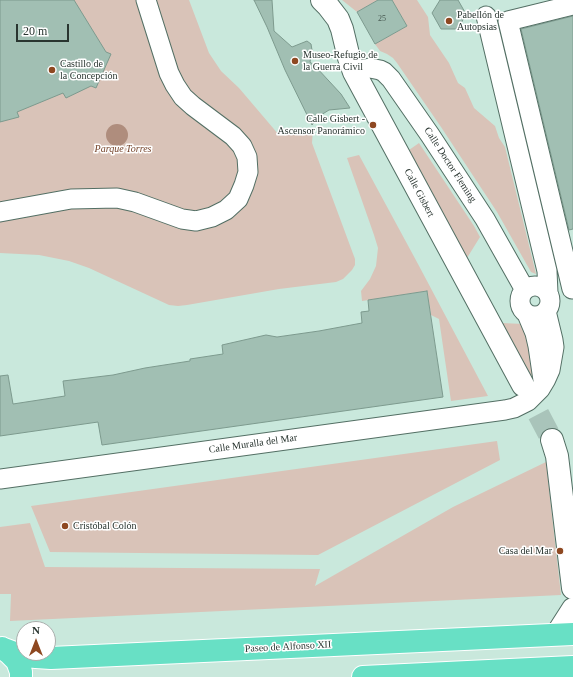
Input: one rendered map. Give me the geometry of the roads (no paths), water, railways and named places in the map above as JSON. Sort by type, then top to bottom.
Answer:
[{"type":"main road","name":"Paseo de Alfonso XII","points":[[2,648],[20,655],[51,658],[565,634]]},
{"type":"main road","points":[[363,677],[565,668],[565,634]]},
{"type":"main road","points":[[2,648],[17,661],[21,672],[21,677]]},
{"type":"street","points":[[0,212],[71,199],[117,198],[135,202],[182,219],[196,221],[212,217],[226,210],[238,199],[248,172],[247,157],[242,146],[233,136],[193,106],[183,97],[175,86],[169,73],[146,0]]},
{"type":"street","name":"Calle Gisbert","points":[[322,0],[335,14],[340,24],[354,72],[533,384]]},
{"type":"street","points":[[527,314],[536,316],[542,314],[548,300],[573,289],[508,21],[573,5]]},
{"type":"street","points":[[486,16],[547,271],[548,300],[554,347],[550,370],[533,384]]},
{"type":"street","name":"Calle Doctor Fleming","points":[[354,72],[365,68],[375,69],[384,72],[391,79],[430,135],[485,220],[525,290]]},
{"type":"street","points":[[533,384],[538,346],[535,333],[527,314],[520,305],[520,300],[522,293],[533,286],[541,287],[548,300]]},
{"type":"street","name":"Calle Muralla del Mar","points":[[0,479],[505,410],[514,408],[528,401],[540,389],[533,384]]},
{"type":"street","points":[[552,440],[567,487],[573,588]]},
{"type":"street","points":[[565,634],[573,609]]},
{"type":"tunnel","points":[[523,385],[552,440]]},
{"type":"place","name":"Pabellón de Autopsias","points":[[449,21]]},
{"type":"place","name":"Museo-Refugio de la Guerra Civil","points":[[295,61]]},
{"type":"place","name":"Castillo de la Concepción","points":[[52,70]]},
{"type":"place","name":"Calle Gisbert - Ascensor Panorámico","points":[[373,125]]},
{"type":"place","name":"Cristóbal Colón","points":[[65,526]]},
{"type":"place","name":"Casa del Mar","points":[[560,551]]},
{"type":"park label","name":"Parque Torres","points":[[123,149]]}]
